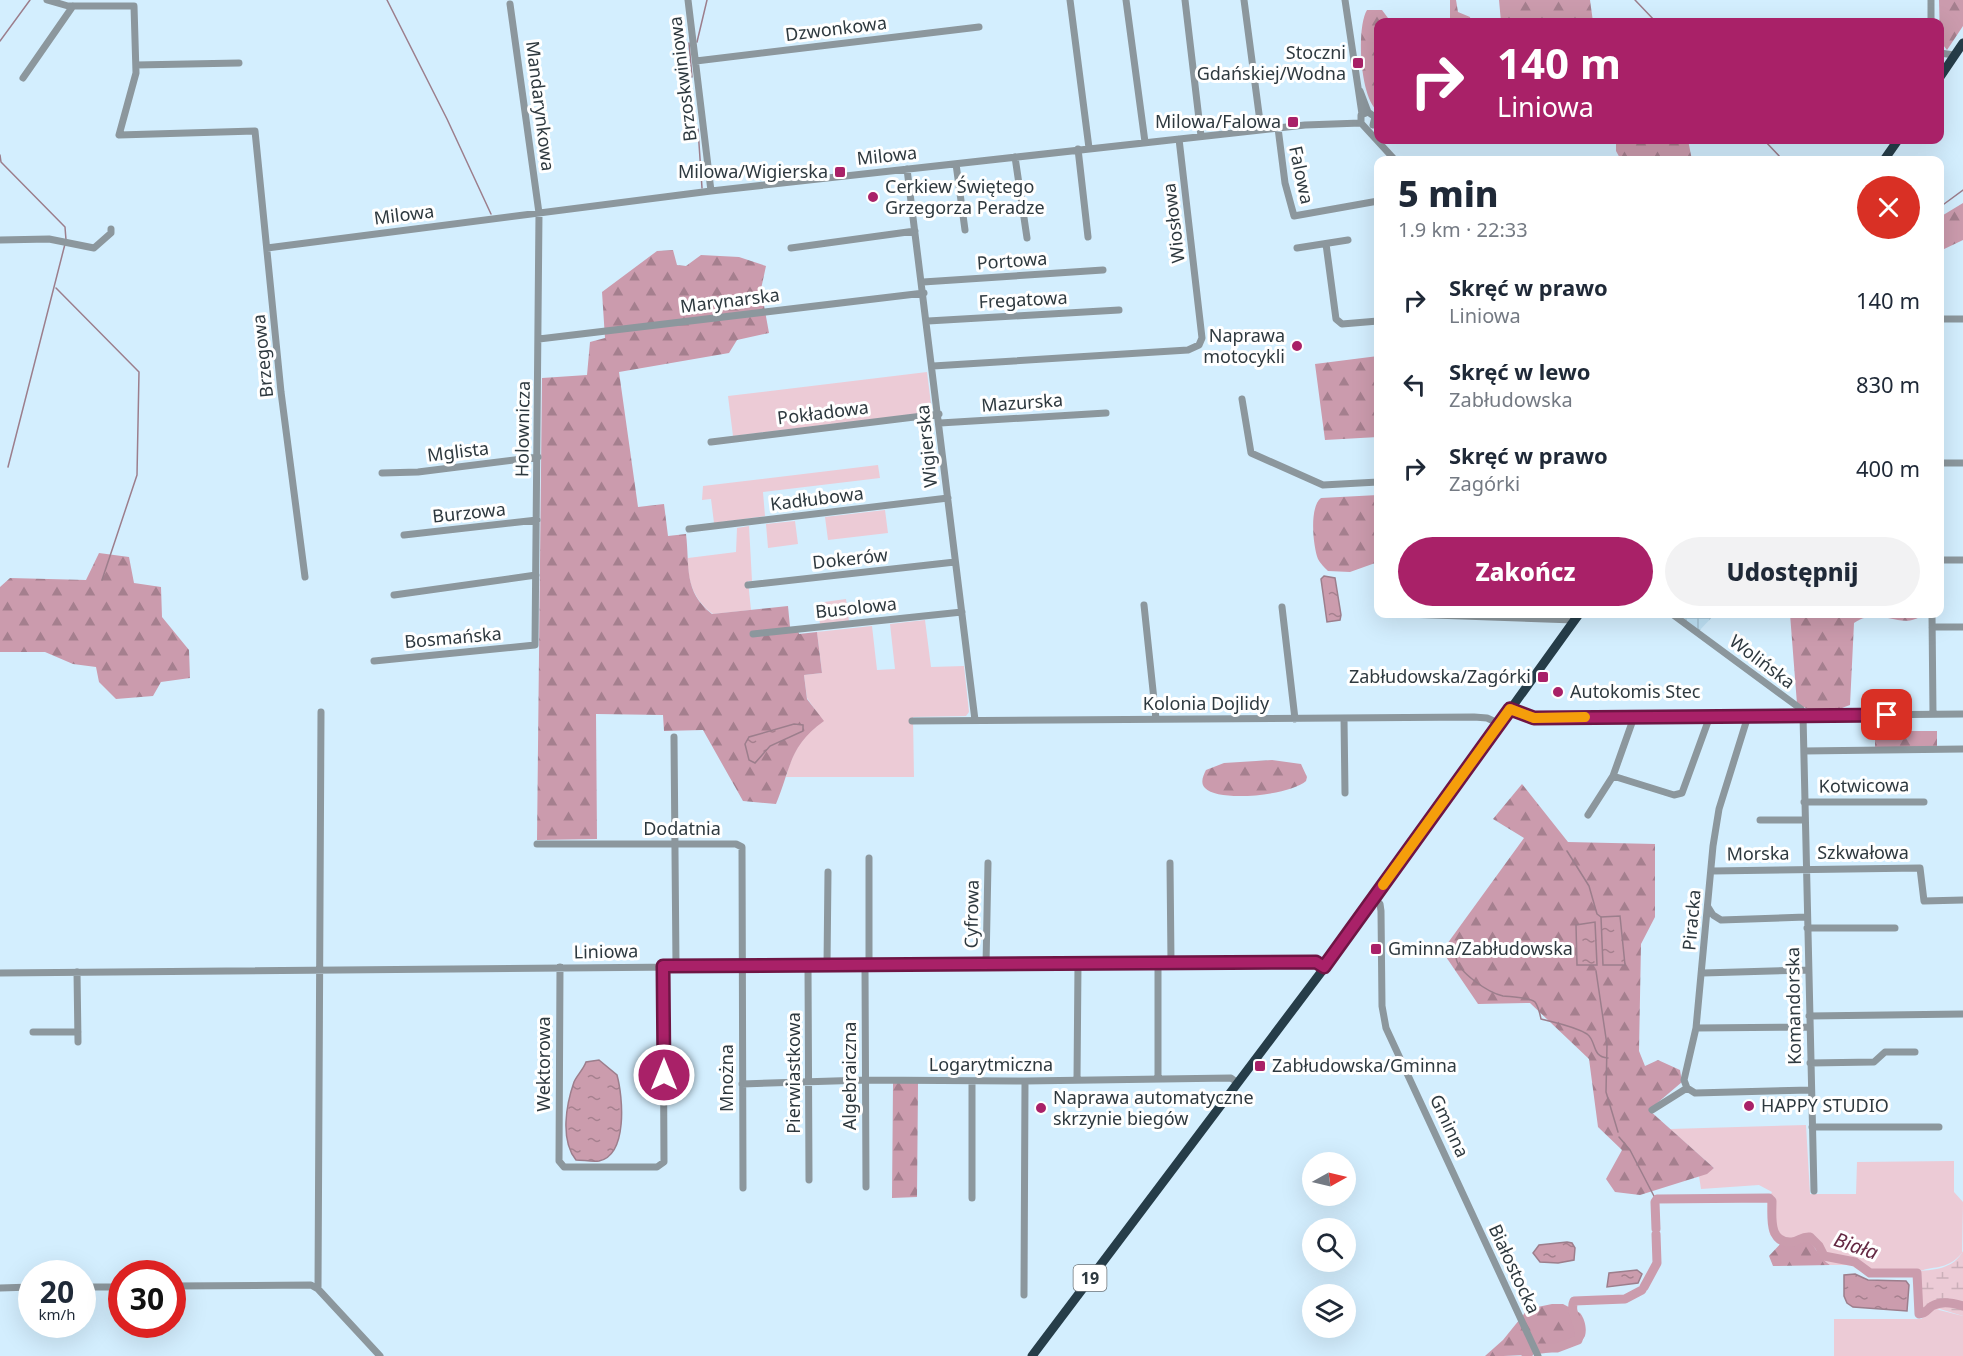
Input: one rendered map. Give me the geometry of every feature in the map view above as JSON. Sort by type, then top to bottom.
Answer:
[{"type":"highway","points":[[1944,71],[1963,43]]},
{"type":"highway","name":"19","points":[[1032,1356],[1324,967],[1575,618]]},
{"type":"street","points":[[46,0],[74,6],[134,6],[136,65],[239,63]]},
{"type":"street","name":"Brzoskwiniowa","points":[[688,0],[711,191]]},
{"type":"street","points":[[1070,0],[1089,148]]},
{"type":"street","points":[[1126,0],[1144,142]]},
{"type":"street","points":[[1185,0],[1202,136]]},
{"type":"street","points":[[1244,0],[1260,129]]},
{"type":"street","points":[[1345,0],[1357,84],[1370,119]]},
{"type":"street","points":[[1931,0],[1931,18]]},
{"type":"street","name":"Mandarynkowa","points":[[510,4],[539,213]]},
{"type":"street","points":[[23,78],[74,6]]},
{"type":"street","name":"Dzwonkowa","points":[[696,61],[979,27]]},
{"type":"street","points":[[1944,54],[1954,55]]},
{"type":"street","name":"Brzegowa","points":[[136,65],[119,135],[255,131],[281,392],[305,577]]},
{"type":"street","name":"Milowa","points":[[267,248],[711,191],[1260,129],[1370,119]]},
{"type":"street","name":"Falowa","points":[[1278,128],[1285,183],[1294,216],[1374,202]]},
{"type":"street","name":"Wiosłowa","points":[[933,366],[1188,350],[1199,345],[1202,338],[1179,139]]},
{"type":"street","points":[[1382,144],[1391,156]]},
{"type":"street","points":[[1382,144],[1384,148]]},
{"type":"street","points":[[1078,149],[1088,237]]},
{"type":"street","points":[[1016,157],[1026,238]]},
{"type":"street","points":[[956,164],[964,230]]},
{"type":"street","name":"Wigierska","points":[[908,169],[975,720]]},
{"type":"street","name":"Holownicza","points":[[535,645],[539,213]]},
{"type":"street","points":[[0,240],[49,239],[94,248],[111,231]]},
{"type":"street","points":[[791,248],[915,231]]},
{"type":"street","points":[[1297,248],[1348,240]]},
{"type":"street","points":[[1326,244],[1336,319],[1342,324],[1374,321]]},
{"type":"street","name":"Portowa","points":[[923,282],[1103,270]]},
{"type":"street","name":"Marynarska","points":[[539,339],[924,293]]},
{"type":"street","name":"Fregatowa","points":[[928,321],[1119,310]]},
{"type":"street","points":[[1944,319],[1963,319]]},
{"type":"street","points":[[1242,399],[1251,453],[1323,485],[1374,482]]},
{"type":"street","name":"Mazurska","points":[[940,423],[1106,413]]},
{"type":"street","name":"Pokładowa","points":[[711,442],[939,414]]},
{"type":"street","name":"Mglista","points":[[381,473],[418,472],[538,457]]},
{"type":"street","points":[[1944,463],[1963,463]]},
{"type":"street","name":"Kadłubowa","points":[[689,529],[948,498]]},
{"type":"street","name":"Burzowa","points":[[404,535],[537,520]]},
{"type":"street","points":[[1944,560],[1963,560]]},
{"type":"street","name":"Dokerów","points":[[748,585],[955,562]]},
{"type":"street","points":[[394,595],[536,575]]},
{"type":"street","points":[[1144,605],[1156,719]]},
{"type":"street","points":[[1282,607],[1295,719]]},
{"type":"street","name":"Busolowa","points":[[753,634],[962,612]]},
{"type":"street","name":"Wolińska","points":[[1677,618],[1801,709],[1803,715]]},
{"type":"street","points":[[1932,618],[1933,714]]},
{"type":"street","points":[[1932,627],[1963,627]]},
{"type":"street","name":"Bosmańska","points":[[374,661],[535,645]]},
{"type":"street","points":[[1510,709],[1534,718],[1963,714]]},
{"type":"street","points":[[318,1289],[321,712]]},
{"type":"street","name":"Komandorska","points":[[1803,715],[1807,970],[1814,1191]]},
{"type":"street","points":[[1613,776],[1674,795],[1682,793],[1710,716]]},
{"type":"street","name":"Piracka","points":[[1687,1088],[1685,1076],[1696,1028],[1703,973],[1713,846],[1719,809],[1748,716]]},
{"type":"street","name":"Kolonia Dojlidy","points":[[912,721],[1474,717],[1487,718],[1500,724]]},
{"type":"street","points":[[1588,815],[1613,776],[1634,717]]},
{"type":"street","points":[[1344,718],[1345,793]]},
{"type":"street","points":[[674,737],[676,966]]},
{"type":"street","points":[[1804,751],[1963,749]]},
{"type":"street","name":"Kotwicowa","points":[[1804,802],[1923,802]]},
{"type":"street","points":[[1761,820],[1804,820]]},
{"type":"street","name":"Dodatnia","points":[[537,844],[736,844],[742,847],[742,967]]},
{"type":"street","name":"Algebraiczna","points":[[866,1187],[865,1080],[869,858]]},
{"type":"street","points":[[1170,862],[1171,962]]},
{"type":"street","name":"Cyfrowa","points":[[986,965],[988,863]]},
{"type":"street","name":"Morska","points":[[1712,871],[1806,868]]},
{"type":"street","name":"Szkwałowa","points":[[1806,868],[1920,868],[1923,901],[1963,900]]},
{"type":"street","points":[[827,965],[828,872]]},
{"type":"street","name":"Gminna","points":[[1374,898],[1380,904],[1381,911],[1382,1006],[1386,1028],[1464,1194]]},
{"type":"street","points":[[1708,907],[1713,915],[1721,920],[1806,917]]},
{"type":"street","points":[[1807,928],[1895,928]]},
{"type":"street","name":"Liniowa","points":[[0,973],[1171,962],[1316,962],[1324,967]]},
{"type":"street","points":[[1077,1080],[1078,963]]},
{"type":"street","points":[[1158,963],[1158,1079]]},
{"type":"street","name":"Wektorowa","points":[[560,968],[559,1161],[564,1167],[657,1167],[664,1162],[663,966]]},
{"type":"street","name":"Pierwiastkowa","points":[[808,966],[809,1180]]},
{"type":"street","name":"Mnożna","points":[[742,967],[743,1188]]},
{"type":"street","points":[[1703,973],[1807,970]]},
{"type":"street","points":[[77,972],[78,1042]]},
{"type":"street","points":[[1809,1016],[1963,1014]]},
{"type":"street","points":[[1696,1028],[1809,1027]]},
{"type":"street","points":[[33,1032],[78,1032]]},
{"type":"street","points":[[1810,1063],[1874,1062],[1885,1052],[1915,1052]]},
{"type":"street","name":"Logarytmiczna","points":[[742,1084],[865,1080],[1025,1081],[1231,1078],[1238,1083]]},
{"type":"street","points":[[972,1081],[972,1198]]},
{"type":"street","points":[[1024,1295],[1025,1081]]},
{"type":"street","points":[[1652,1110],[1687,1088],[1691,1092],[1700,1093],[1810,1090]]},
{"type":"street","points":[[1812,1127],[1940,1127]]},
{"type":"street","name":"Białostocka","points":[[1464,1194],[1538,1356]]},
{"type":"street","points":[[186,1286],[311,1285],[318,1289],[380,1356]]},
{"type":"street","points":[[0,1288],[18,1287]]},
{"type":"shaded area","points":[[1679,618],[1711,618],[1699,631]]},
{"type":"green space","points":[[1450,0],[1456,0],[1458,12],[1470,18],[1450,18]]},
{"type":"green space","points":[[1499,0],[1590,0],[1592,18],[1501,18]]},
{"type":"green space","points":[[1939,0],[1963,0],[1963,26],[1947,50],[1944,46],[1944,18],[1939,18]]},
{"type":"green space","points":[[1367,10],[1382,10],[1388,18],[1374,18],[1374,106],[1367,93],[1362,63],[1364,19]]},
{"type":"green space","points":[[1616,144],[1689,144],[1691,156],[1619,156]]},
{"type":"green space","points":[[1963,203],[1963,240],[1944,249],[1944,215]]},
{"type":"green space","points":[[673,250],[677,265],[686,266],[701,255],[739,257],[766,266],[761,289],[769,333],[737,340],[729,353],[619,372],[638,507],[664,504],[668,536],[686,534],[688,568],[692,587],[696,596],[712,614],[788,606],[790,627],[799,634],[817,632],[822,673],[804,675],[807,699],[824,721],[804,739],[797,749],[776,804],[743,801],[703,730],[664,731],[663,715],[596,714],[597,839],[537,840],[542,378],[587,375],[590,342],[605,338],[602,292],[657,251]]},
{"type":"green space","points":[[1374,357],[1374,437],[1325,440],[1315,364]]},
{"type":"green space","points":[[927,372],[932,412],[733,436],[728,396]]},
{"type":"green space","points":[[878,465],[880,478],[763,492],[765,516],[714,523],[711,499],[702,500],[703,486]]},
{"type":"green space","points":[[1374,495],[1374,563],[1350,572],[1328,571],[1321,564],[1315,545],[1313,518],[1317,503],[1321,498]]},
{"type":"green space","points":[[885,510],[888,533],[828,540],[825,517]]},
{"type":"green space","points":[[795,521],[798,544],[768,548],[766,524]]},
{"type":"green space","points":[[749,526],[752,581],[748,581],[751,610],[713,614],[696,596],[690,582],[688,558],[736,552],[737,528]]},
{"type":"green space","points":[[99,553],[129,557],[134,583],[161,587],[162,617],[189,650],[190,678],[161,682],[153,696],[116,699],[99,682],[96,667],[73,664],[45,652],[0,652],[0,587],[10,578],[86,580]]},
{"type":"green space","points":[[846,599],[849,621],[820,624],[817,603]]},
{"type":"green space","points":[[1790,618],[1864,618],[1854,623],[1850,705],[1817,712],[1797,704]]},
{"type":"green space","points":[[1888,618],[1917,618],[1907,621]]},
{"type":"green space","points":[[925,620],[931,667],[964,666],[969,712],[966,716],[913,717],[914,777],[786,777],[799,745],[823,721],[807,698],[804,675],[822,673],[817,632],[872,626],[877,670],[895,669],[890,624]]},
{"type":"green space","points":[[1875,731],[1937,731],[1937,747],[1875,747]]},
{"type":"green space","points":[[1272,760],[1301,764],[1307,777],[1306,781],[1286,790],[1239,796],[1213,793],[1203,784],[1206,770],[1224,763]]},
{"type":"green space","points":[[1522,784],[1568,842],[1655,844],[1655,917],[1641,944],[1639,1051],[1645,1066],[1658,1060],[1680,1070],[1682,1082],[1649,1110],[1714,1168],[1707,1174],[1640,1195],[1615,1192],[1606,1179],[1622,1150],[1598,1127],[1589,1059],[1530,1003],[1478,1004],[1442,951],[1524,838],[1493,819]]},
{"type":"green space","points":[[893,1083],[918,1083],[917,1197],[892,1198]]},
{"type":"green space","points":[[1806,1125],[1810,1194],[1856,1194],[1857,1162],[1954,1161],[1954,1192],[1963,1202],[1962,1253],[1949,1264],[1925,1269],[1914,1275],[1867,1275],[1851,1265],[1830,1265],[1820,1258],[1815,1245],[1792,1245],[1770,1235],[1767,1201],[1772,1192],[1759,1185],[1701,1189],[1699,1176],[1714,1168],[1670,1129]]},
{"type":"green space","points":[[1806,1239],[1830,1265],[1773,1266],[1769,1256],[1782,1242],[1792,1245]]},
{"type":"green space","points":[[1963,1251],[1963,1316],[1940,1309],[1919,1314],[1919,1271],[1950,1265]]},
{"type":"green space","points":[[1563,1304],[1582,1315],[1586,1333],[1579,1343],[1569,1348],[1541,1354],[1485,1356],[1503,1340],[1528,1309]]},
{"type":"green space","points":[[1935,1309],[1963,1316],[1963,1356],[1834,1356],[1834,1319],[1921,1319]]},
{"type":"water","points":[[1324,576],[1335,578],[1340,620],[1327,622],[1321,579]]},
{"type":"water","points":[[794,724],[803,725],[803,731],[770,746],[755,763],[749,760],[745,744],[749,737]]},
{"type":"water","points":[[1620,916],[1625,965],[1603,965],[1601,917]]},
{"type":"water","points":[[1595,922],[1597,965],[1577,965],[1576,925]]},
{"type":"water","points":[[599,1060],[617,1075],[622,1110],[619,1137],[615,1148],[599,1161],[576,1160],[571,1152],[566,1133],[569,1101],[574,1082],[586,1062]]},
{"type":"water","points":[[1572,1243],[1575,1248],[1574,1260],[1558,1263],[1540,1262],[1533,1253],[1539,1245]]},
{"type":"water","points":[[1637,1270],[1642,1274],[1638,1283],[1607,1287],[1609,1273]]},
{"type":"water","points":[[1855,1274],[1868,1280],[1906,1281],[1909,1285],[1907,1311],[1853,1307],[1847,1303],[1844,1296],[1844,1275]]},
{"type":"waterway","points":[[0,41],[30,0]]},
{"type":"waterway","points":[[387,0],[447,119],[491,214]]},
{"type":"waterway","points":[[697,42],[707,0]]},
{"type":"waterway","points":[[1635,0],[1652,18]]},
{"type":"waterway","points":[[689,43],[692,77]]},
{"type":"waterway","points":[[698,129],[702,188]]},
{"type":"waterway","points":[[1768,144],[1779,156]]},
{"type":"waterway","points":[[0,155],[1,162],[65,227],[66,240]]},
{"type":"waterway","points":[[1944,204],[1963,190]]},
{"type":"waterway","points":[[8,467],[65,244]]},
{"type":"waterway","points":[[56,288],[139,372],[137,475],[102,580]]},
{"type":"waterway","points":[[1567,851],[1589,886],[1597,914],[1601,917]]},
{"type":"waterway","points":[[1456,957],[1462,969],[1482,986],[1503,996],[1532,1000],[1537,1006],[1541,1019],[1582,1031],[1590,1037],[1599,1055],[1608,1058]]},
{"type":"waterway","points":[[1596,971],[1607,1045],[1606,1092],[1618,1132]]},
{"type":"waterway","points":[[1619,1137],[1630,1150],[1656,1200]]},
{"type":"waterway","name":"Biała","points":[[1656,1229],[1655,1202],[1657,1199],[1769,1198],[1772,1201],[1773,1228],[1779,1239],[1792,1242],[1810,1237],[1819,1246],[1824,1256],[1855,1262],[1870,1273],[1917,1273],[1919,1314],[1940,1303],[1963,1306]]},
{"type":"waterway","name":"Biała","points":[[1644,1287],[1657,1263],[1656,1234]]},
{"type":"waterway","name":"Biała","points":[[1539,1348],[1557,1348],[1578,1340],[1579,1330],[1573,1311],[1574,1301],[1625,1299],[1642,1290]]},
{"type":"waterway","name":"Biała","points":[[1526,1356],[1529,1353]]},
{"type":"slow traffic","points":[[1383,885],[1510,709],[1534,718],[1585,717]]},
{"type":"place","name":"Stoczni Gdańskiej/Wodna","points":[[1358,63]]},
{"type":"place","name":"Milowa/Falowa","points":[[1293,122]]},
{"type":"place","name":"Milowa/Wigierska","points":[[840,172]]},
{"type":"place","name":"Cerkiew Świętego Grzegorza Peradze","points":[[873,197]]},
{"type":"place","name":"Naprawa motocykli","points":[[1297,346]]},
{"type":"place","name":"Zabłudowska/Zagórki","points":[[1543,677]]},
{"type":"place","name":"Autokomis Stec","points":[[1558,692]]},
{"type":"place","name":"Gminna/Zabłudowska","points":[[1376,949]]},
{"type":"place","name":"Zabłudowska/Gminna","points":[[1260,1066]]},
{"type":"place","name":"HAPPY STUDIO","points":[[1749,1106]]},
{"type":"place","name":"Naprawa automatyczne skrzynie biegów","points":[[1041,1108]]},
{"type":"route","points":[[664,1075],[663,966],[1316,962],[1324,967],[1510,709],[1534,718],[1887,715]]}]
